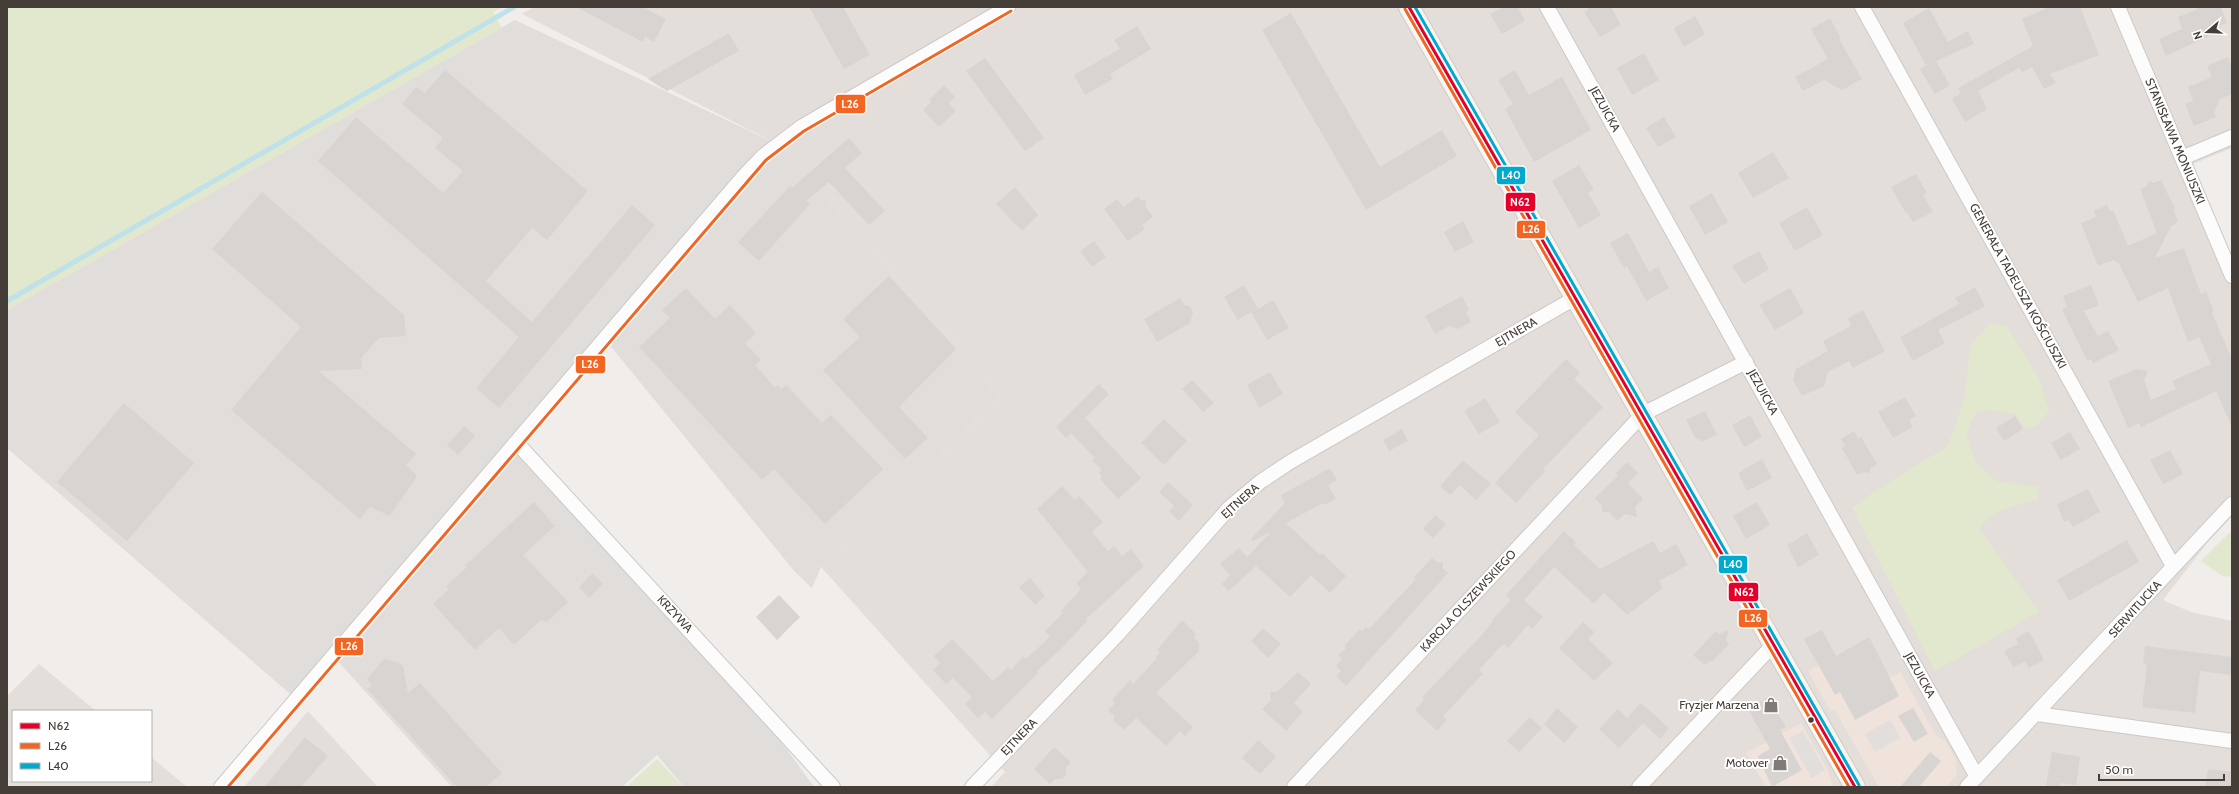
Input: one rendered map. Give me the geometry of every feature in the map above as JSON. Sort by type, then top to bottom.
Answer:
[{"type":"street","points":[[221,787],[763,156],[800,127],[1008,7]]},
{"type":"street","points":[[1409,7],[1855,787]]},
{"type":"street","name":"JEZUICKA","points":[[1547,7],[1978,777]]},
{"type":"street","name":"GENERAŁA TADEUSZA KOŚCIUSZKI","points":[[1862,7],[2173,566]]},
{"type":"street","name":"STANISŁAWA MONIUSZKI","points":[[2118,7],[2232,276]]},
{"type":"street","points":[[2182,158],[2232,137]]},
{"type":"street","name":"EJTNERA","points":[[972,787],[1118,634],[1229,508],[1260,482],[1290,462],[1575,298]]},
{"type":"street","points":[[1642,414],[1746,362]]},
{"type":"street","name":"KAROLA OLSZEWSKIEGO","points":[[1294,787],[1642,414]]},
{"type":"street","name":"KRZYWA","points":[[516,442],[833,787]]},
{"type":"street","name":"SERWITUCKA","points":[[1967,787],[2232,504]]},
{"type":"street","points":[[1639,787],[1774,644]]},
{"type":"street","points":[[2037,714],[2232,741]]},
{"type":"shaded area","points":[[535,7],[2232,7],[2232,148],[2193,164],[2232,257],[2232,516],[2208,542],[2163,600],[2191,612],[2232,621],[2232,787],[991,787],[1005,772],[821,567],[999,396],[777,144],[522,14]]},
{"type":"shaded area","points":[[515,20],[777,144],[999,396],[821,567],[812,588],[795,572],[604,338],[514,445],[737,681],[814,787],[684,787],[657,755],[622,787],[452,787],[334,657],[297,700],[7,448],[7,310]]},
{"type":"shaded area","points":[[1843,652],[1866,691],[1900,672],[1936,735],[1945,741],[1956,760],[1957,775],[1945,787],[1879,787],[1834,709],[1830,711],[1808,671]]},
{"type":"shaded area","points":[[39,664],[95,710],[12,710],[12,782],[152,782],[152,758],[187,787],[7,787],[7,696]]},
{"type":"shaded area","points":[[308,711],[378,787],[244,787]]},
{"type":"shaded area","points":[[1890,720],[1900,738],[1875,752],[1865,734]]},
{"type":"shaded area","points":[[1801,723],[1828,771],[1833,787],[1766,787],[1746,753]]},
{"type":"shaded area","points":[[1803,731],[1825,770],[1811,778],[1790,738]]},
{"type":"green space","points":[[7,7],[503,7],[493,12],[502,28],[7,310]]},
{"type":"green space","points":[[1989,324],[2007,326],[2039,379],[2049,411],[2038,425],[2025,428],[2015,414],[1988,410],[1976,412],[1966,433],[1976,463],[1996,481],[2038,487],[2038,499],[1998,512],[1991,516],[1979,529],[2039,612],[1935,671],[1852,508],[1874,492],[1948,446],[1964,400],[1971,344]]},
{"type":"green space","points":[[2232,530],[2232,577],[2222,576],[2201,561]]},
{"type":"green space","points":[[657,759],[683,787],[626,787]]},
{"type":"building","points":[[576,7],[643,7],[666,19],[654,42],[645,37],[643,42]]},
{"type":"building","points":[[809,7],[843,7],[870,55],[844,69]]},
{"type":"building","points":[[1504,7],[1518,7],[1525,21],[1502,34],[1490,14]]},
{"type":"building","points":[[1591,7],[1611,7],[1621,25],[1600,37],[1584,12]]},
{"type":"building","points":[[2050,7],[2080,7],[2099,55],[2050,74],[2056,83],[2044,89],[2032,67],[2022,72],[2019,68],[1978,91],[1987,109],[1965,122],[1952,99],[1961,93],[1958,88],[2033,46],[2022,19]]},
{"type":"building","points":[[2196,7],[2221,7],[2227,23],[2211,29],[2213,34],[2166,56],[2159,39],[2182,29],[2178,17],[2197,10]]},
{"type":"building","points":[[1929,8],[1948,42],[1968,31],[1974,44],[1936,61],[1950,85],[1935,94],[1920,69],[1932,62],[1926,65],[1903,23]]},
{"type":"building","points":[[1291,13],[1380,167],[1442,130],[1457,156],[1366,210],[1262,30]]},
{"type":"building","points":[[1695,16],[1705,34],[1684,47],[1674,28]]},
{"type":"building","points":[[1830,18],[1841,38],[1839,39],[1862,79],[1842,90],[1824,80],[1803,91],[1795,77],[1828,59],[1811,29]]},
{"type":"building","points":[[1137,26],[1151,49],[1110,74],[1113,79],[1085,95],[1074,75],[1120,49],[1114,40]]},
{"type":"building","points":[[729,33],[739,51],[667,91],[648,79]]},
{"type":"building","points":[[1644,53],[1659,80],[1632,95],[1617,68]]},
{"type":"building","points":[[2228,57],[2232,67],[2232,94],[2220,99],[2214,112],[2216,117],[2194,126],[2185,104],[2193,101],[2188,87],[2212,77],[2207,66]]},
{"type":"building","points":[[985,58],[1044,138],[1025,151],[966,71]]},
{"type":"building","points":[[445,70],[588,191],[547,240],[532,228],[486,281],[532,322],[632,205],[655,225],[499,408],[476,388],[519,337],[318,161],[356,117],[443,193],[463,171],[435,148],[443,138],[402,104],[416,87],[425,93]]},
{"type":"building","points":[[1515,70],[1529,95],[1562,77],[1591,130],[1534,162],[1505,109],[1513,104],[1498,80]]},
{"type":"building","points":[[944,85],[955,97],[949,103],[956,111],[939,127],[923,110],[931,102],[929,100]]},
{"type":"building","points":[[1664,117],[1676,137],[1658,147],[1646,128]]},
{"type":"building","points":[[849,138],[862,153],[845,168],[885,211],[869,225],[829,182],[806,201],[810,204],[759,261],[738,242],[790,186],[792,188]]},
{"type":"building","points":[[1773,152],[1789,178],[1753,198],[1738,173]]},
{"type":"building","points":[[1579,165],[1594,190],[1588,193],[1601,215],[1579,228],[1552,181]]},
{"type":"building","points":[[1916,174],[1927,193],[1923,195],[1933,212],[1913,222],[1906,211],[1905,212],[1891,187]]},
{"type":"building","points":[[2161,180],[2175,209],[2173,209],[2178,222],[2171,226],[2155,258],[2184,248],[2201,294],[2206,291],[2214,312],[2212,313],[2232,359],[2232,427],[2216,391],[2141,427],[2139,423],[2128,428],[2108,381],[2137,369],[2148,371],[2144,379],[2151,400],[2176,389],[2172,381],[2211,364],[2199,337],[2188,342],[2168,288],[2138,302],[2118,262],[2114,260],[2098,266],[2081,223],[2096,217],[2094,211],[2107,205],[2110,211],[2113,210],[2128,246],[2157,233],[2140,189],[2147,186],[2149,181],[2154,183]]},
{"type":"building","points":[[1015,187],[1038,215],[1022,231],[996,204]]},
{"type":"building","points":[[262,192],[404,315],[406,336],[379,338],[361,358],[362,369],[319,371],[416,454],[406,465],[417,476],[390,516],[370,507],[360,519],[231,410],[301,327],[212,249]]},
{"type":"building","points":[[1712,193],[1728,222],[1705,235],[1689,206]]},
{"type":"building","points":[[1138,196],[1141,200],[1146,200],[1145,206],[1153,217],[1142,225],[1145,229],[1128,241],[1104,209],[1117,199],[1123,207]]},
{"type":"building","points":[[1807,207],[1823,235],[1795,251],[1779,223]]},
{"type":"building","points":[[1463,221],[1474,242],[1455,252],[1444,232]]},
{"type":"building","points":[[1628,233],[1649,272],[1658,267],[1669,288],[1646,301],[1627,266],[1624,268],[1610,243]]},
{"type":"building","points":[[1094,241],[1106,257],[1092,267],[1080,251]]},
{"type":"building","points":[[1759,251],[1769,269],[1744,284],[1732,266]]},
{"type":"building","points":[[889,276],[956,349],[899,407],[928,438],[905,459],[823,370],[860,337],[843,319]]},
{"type":"building","points":[[1244,285],[1258,309],[1273,300],[1289,328],[1267,340],[1251,312],[1238,320],[1224,297]]},
{"type":"building","points":[[2091,285],[2099,305],[2084,311],[2098,336],[2108,331],[2119,350],[2093,363],[2091,359],[2087,361],[2062,309],[2067,307],[2063,296]]},
{"type":"building","points":[[1975,287],[1985,306],[1938,330],[1945,343],[1913,361],[1900,337],[1959,304],[1955,298]]},
{"type":"building","points":[[686,288],[715,319],[730,305],[756,333],[745,343],[761,360],[755,365],[775,388],[778,385],[781,389],[786,385],[822,423],[831,415],[883,469],[825,524],[774,469],[762,480],[639,347],[670,318],[662,310]]},
{"type":"building","points":[[1790,288],[1804,313],[1775,330],[1759,305]]},
{"type":"building","points":[[1462,296],[1469,310],[1466,312],[1471,322],[1459,329],[1449,326],[1435,334],[1425,316]]},
{"type":"building","points":[[1180,298],[1184,305],[1190,306],[1193,312],[1190,323],[1157,342],[1144,319]]},
{"type":"building","points":[[1863,310],[1885,351],[1853,368],[1849,361],[1828,372],[1824,386],[1802,396],[1793,380],[1796,369],[1828,351],[1823,341],[1851,326],[1848,318]]},
{"type":"building","points":[[1566,359],[1580,373],[1574,379],[1603,407],[1543,469],[1545,471],[1516,503],[1495,483],[1539,435],[1515,412]]},
{"type":"building","points":[[1270,372],[1283,394],[1259,408],[1247,385]]},
{"type":"building","points":[[1192,380],[1214,403],[1203,412],[1182,389]]},
{"type":"building","points":[[1099,384],[1109,394],[1085,418],[1141,478],[1118,499],[1100,479],[1102,477],[1099,473],[1102,470],[1092,460],[1095,458],[1071,433],[1066,438],[1056,427]]},
{"type":"building","points":[[1905,397],[1916,416],[1909,420],[1913,427],[1893,438],[1878,412]]},
{"type":"building","points":[[1485,398],[1500,422],[1479,434],[1464,411]]},
{"type":"building","points":[[124,403],[194,463],[127,541],[57,482]]},
{"type":"building","points":[[1705,411],[1717,435],[1701,442],[1699,438],[1696,439],[1686,420]]},
{"type":"building","points":[[1750,415],[1762,437],[1744,447],[1732,425]]},
{"type":"building","points":[[2015,416],[2023,429],[2004,441],[1996,428]]},
{"type":"building","points":[[1164,419],[1187,441],[1164,465],[1141,443]]},
{"type":"building","points":[[464,426],[475,436],[458,455],[447,445]]},
{"type":"building","points":[[1402,429],[1408,441],[1389,451],[1383,440]]},
{"type":"building","points":[[1854,431],[1858,439],[1861,437],[1877,464],[1871,468],[1869,473],[1863,472],[1857,475],[1842,448],[1845,446],[1841,439]]},
{"type":"building","points":[[2070,432],[2080,449],[2061,460],[2051,443]]},
{"type":"building","points":[[2170,450],[2183,474],[2163,484],[2150,460]]},
{"type":"building","points":[[1762,459],[1772,478],[1747,491],[1738,473]]},
{"type":"building","points":[[1463,460],[1491,484],[1476,500],[1460,485],[1450,495],[1440,486]]},
{"type":"building","points":[[1627,462],[1638,473],[1628,483],[1643,499],[1635,507],[1637,517],[1625,514],[1617,521],[1609,512],[1602,512],[1602,506],[1595,498],[1618,476],[1616,473]]},
{"type":"building","points":[[1330,468],[1337,480],[1328,485],[1336,499],[1324,505],[1323,503],[1286,523],[1320,555],[1322,553],[1346,576],[1330,593],[1311,575],[1290,597],[1256,566],[1229,591],[1222,584],[1230,575],[1220,564],[1239,548],[1247,557],[1269,534],[1268,533],[1253,541],[1251,539],[1285,503],[1281,495]]},
{"type":"building","points":[[1168,482],[1193,505],[1179,521],[1169,511],[1174,506],[1159,492]]},
{"type":"building","points":[[1062,486],[1075,500],[1079,496],[1103,522],[1092,532],[1108,551],[1114,546],[1122,556],[1131,549],[1144,566],[1086,619],[1088,620],[1060,650],[1037,671],[1038,673],[992,719],[985,712],[978,718],[965,704],[972,697],[953,678],[946,684],[933,670],[940,663],[934,656],[952,639],[993,681],[1008,667],[1011,670],[1023,656],[1026,659],[1050,637],[1045,631],[1063,613],[1061,611],[1081,589],[1076,583],[1088,572],[1037,509]]},
{"type":"building","points":[[2088,489],[2100,512],[2073,527],[2069,520],[2064,522],[2057,504]]},
{"type":"building","points":[[534,502],[555,526],[523,555],[568,602],[546,623],[542,619],[514,645],[499,628],[475,650],[433,604],[449,589],[446,586],[467,567],[465,566]]},
{"type":"building","points":[[1757,502],[1770,525],[1746,539],[1733,516]]},
{"type":"building","points":[[1435,515],[1446,524],[1433,538],[1423,529]]},
{"type":"building","points":[[1564,531],[1576,542],[1574,545],[1600,569],[1653,541],[1660,553],[1676,544],[1688,565],[1659,581],[1663,588],[1627,615],[1604,593],[1594,604],[1554,567],[1524,600],[1543,617],[1532,629],[1528,625],[1508,648],[1504,644],[1498,649],[1479,670],[1483,674],[1443,716],[1447,720],[1437,731],[1415,710],[1424,700],[1422,697],[1482,635],[1493,621],[1492,620],[1511,600],[1506,595]]},
{"type":"building","points":[[1807,533],[1819,555],[1798,567],[1787,545]]},
{"type":"building","points":[[2127,540],[2139,562],[2069,601],[2057,580]]},
{"type":"building","points":[[1432,558],[1437,562],[1443,562],[1443,568],[1448,573],[1346,686],[1336,676],[1341,671],[1336,666],[1342,659],[1338,656],[1346,648],[1344,646],[1360,629],[1362,631],[1366,627],[1369,629],[1416,579],[1414,577]]},
{"type":"building","points":[[593,573],[603,584],[589,598],[579,587]]},
{"type":"building","points":[[1030,578],[1045,596],[1035,605],[1019,587]]},
{"type":"building","points":[[779,595],[800,617],[777,640],[756,617]]},
{"type":"building","points":[[1182,620],[1196,634],[1194,637],[1199,643],[1199,651],[1156,693],[1193,727],[1185,736],[1180,731],[1166,746],[1136,718],[1124,730],[1113,720],[1115,717],[1108,710],[1115,703],[1112,700],[1130,680],[1133,684],[1157,658],[1156,657],[1160,652],[1157,650]]},
{"type":"building","points":[[1583,622],[1594,632],[1588,639],[1613,663],[1594,681],[1559,648]]},
{"type":"building","points":[[1263,628],[1281,644],[1268,658],[1251,641]]},
{"type":"building","points":[[1729,630],[1726,640],[1729,644],[1712,662],[1710,660],[1705,665],[1693,655],[1716,631],[1719,634]]},
{"type":"building","points":[[1822,630],[1836,656],[1869,637],[1899,696],[1855,720],[1840,692],[1835,695],[1804,639]]},
{"type":"building","points":[[2029,631],[2044,660],[2029,668],[2025,661],[2013,667],[2004,651],[2018,644],[2016,638]]},
{"type":"building","points":[[2145,646],[2232,657],[2232,675],[2200,671],[2195,713],[2142,707],[2147,664],[2143,663]]},
{"type":"building","points":[[384,659],[397,662],[403,666],[408,693],[420,683],[502,773],[486,787],[457,787],[367,689],[372,685],[367,679]]},
{"type":"building","points":[[1298,672],[1311,684],[1294,703],[1303,712],[1286,731],[1262,709],[1271,700],[1270,692],[1277,692]]},
{"type":"building","points":[[1768,697],[1786,727],[1780,730],[1802,770],[1772,787],[1758,756],[1770,749],[1748,709]]},
{"type":"building","points":[[1641,703],[1669,728],[1660,739],[1643,723],[1619,748],[1599,729],[1618,709],[1627,718]]},
{"type":"building","points":[[1557,708],[1578,727],[1564,743],[1544,724]]},
{"type":"building","points":[[1913,708],[1928,734],[1914,742],[1898,716]]},
{"type":"building","points":[[1530,717],[1542,728],[1519,752],[1507,741]]},
{"type":"building","points":[[305,737],[328,756],[301,787],[265,787]]},
{"type":"building","points":[[1258,740],[1276,757],[1260,774],[1242,758]]},
{"type":"building","points":[[1054,747],[1071,762],[1066,767],[1066,774],[1062,779],[1055,779],[1050,784],[1034,769]]},
{"type":"building","points":[[1930,752],[1941,761],[1919,787],[1900,787]]},
{"type":"building","points":[[2052,752],[2080,757],[2076,785],[2061,783],[2060,787],[2046,785]]},
{"type":"building","points":[[2208,769],[2232,772],[2232,787],[2205,787]]},
{"type":"waterway","points":[[7,301],[514,7]]},
{"type":"transit line","name":"N62","points":[[1409,7],[1855,787]]},
{"type":"transit line","name":"L40","points":[[1415,7],[1859,785]]},
{"type":"transit line","name":"L26","points":[[1405,9],[1849,787]]},
{"type":"transit line","name":"L26","points":[[228,787],[766,160],[804,131],[1011,11]]},
{"type":"place","name":"Fryzjer Marzena","points":[[1771,705]]},
{"type":"place","name":"Motover","points":[[1780,763]]}]
